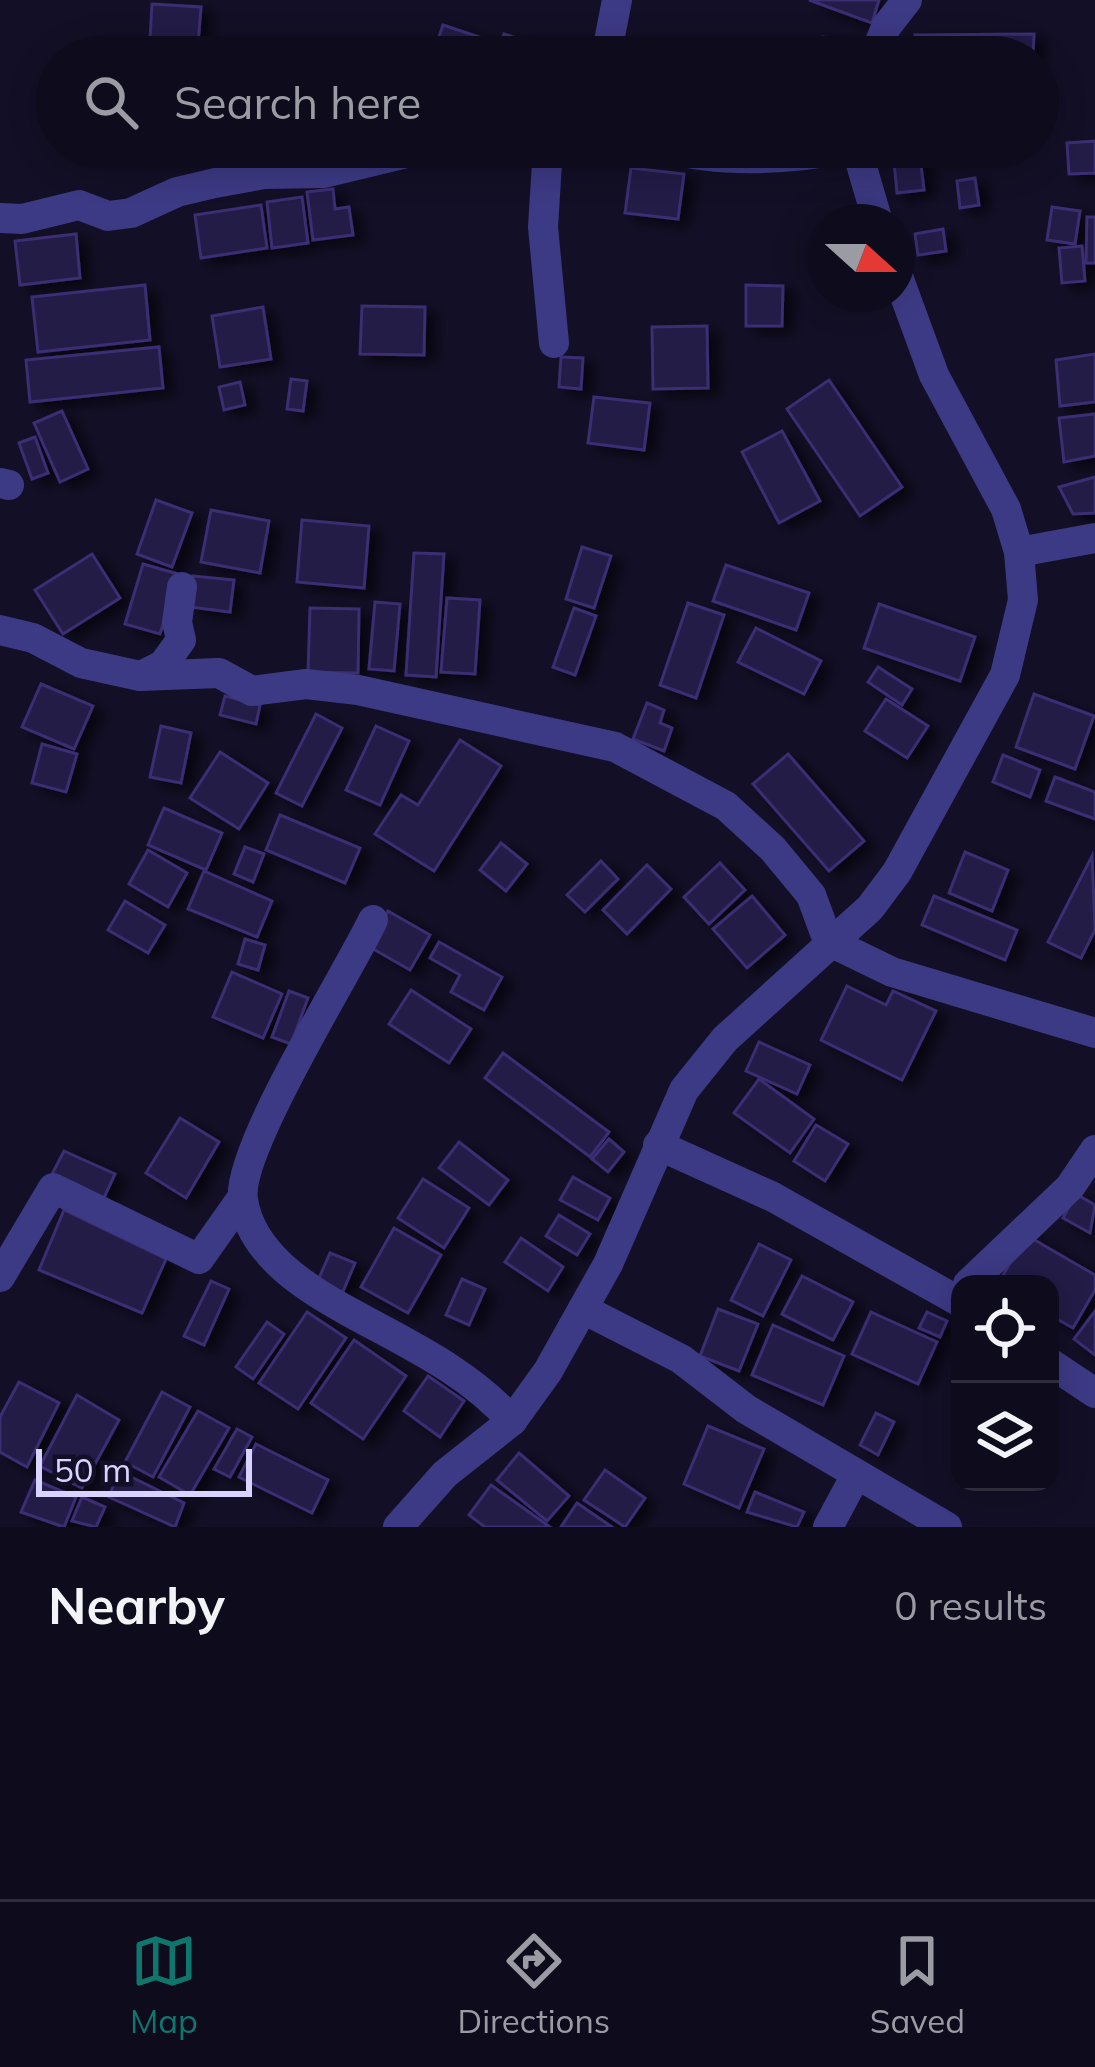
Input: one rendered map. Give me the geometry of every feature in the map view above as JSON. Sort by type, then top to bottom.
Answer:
[{"type":"street","points":[[610,36],[616,0]]},
{"type":"street","points":[[882,36],[907,0]]},
{"type":"street","points":[[0,218],[22,219],[79,205],[108,216],[131,213],[177,192],[215,183],[345,168]]},
{"type":"street","points":[[547,168],[543,227],[554,343]]},
{"type":"street","points":[[862,168],[873,204]]},
{"type":"street","points":[[398,1527],[446,1474],[512,1421],[583,1309],[644,1187],[684,1090],[724,1039],[870,908],[897,872],[1005,675],[1023,600],[1019,552],[1006,509],[934,375],[911,312]]},
{"type":"street","points":[[1019,552],[1095,538]]},
{"type":"street","points":[[140,676],[163,665],[182,640],[177,622],[182,586]]},
{"type":"street","points":[[0,630],[33,638],[80,663],[140,676],[219,673],[252,691],[306,684],[358,690],[615,747],[726,806],[773,849],[811,896],[828,941],[892,972],[1095,1033]]},
{"type":"street","points":[[0,1277],[53,1188],[199,1259],[242,1198],[247,1169],[284,1090],[373,920]]},
{"type":"street","points":[[658,1145],[773,1197],[951,1289]]},
{"type":"street","points":[[980,1275],[1070,1187],[1095,1150]]},
{"type":"street","points":[[242,1198],[274,1261],[319,1295],[480,1386],[512,1421]]},
{"type":"street","points":[[583,1309],[682,1359],[746,1409],[947,1527]]},
{"type":"street","points":[[1059,1369],[1095,1393]]},
{"type":"street","points":[[828,1527],[856,1475]]},
{"type":"building","points":[[809,0],[879,0],[872,23]]},
{"type":"building","points":[[152,4],[201,7],[199,36],[150,36]]},
{"type":"building","points":[[443,25],[476,36],[439,36]]},
{"type":"building","points":[[1034,34],[1034,36],[915,35]]},
{"type":"building","points":[[1095,141],[1095,173],[1069,174],[1067,143]]},
{"type":"building","points":[[631,168],[684,174],[678,219],[625,213]]},
{"type":"building","points":[[895,168],[921,168],[924,190],[897,193]]},
{"type":"building","points":[[975,178],[979,205],[960,208],[957,181]]},
{"type":"building","points":[[333,189],[335,209],[349,207],[353,235],[313,240],[307,192]]},
{"type":"building","points":[[302,197],[308,243],[272,248],[267,202]]},
{"type":"building","points":[[261,205],[267,248],[201,258],[195,215]]},
{"type":"building","points":[[1052,207],[1080,211],[1075,244],[1047,240]]},
{"type":"building","points":[[1087,217],[1095,217],[1095,263],[1086,263]]},
{"type":"building","points":[[943,229],[946,251],[918,255],[915,234]]},
{"type":"building","points":[[76,234],[80,278],[20,285],[15,241]]},
{"type":"building","points":[[1082,246],[1085,281],[1062,283],[1059,248]]},
{"type":"building","points":[[145,285],[150,340],[38,352],[32,297]]},
{"type":"building","points":[[746,285],[783,286],[782,326],[746,326]]},
{"type":"building","points":[[362,306],[425,307],[424,355],[360,354]]},
{"type":"building","points":[[263,307],[271,359],[220,367],[212,316]]},
{"type":"building","points":[[707,326],[708,388],[653,389],[652,327]]},
{"type":"building","points":[[159,347],[163,388],[30,402],[26,360]]},
{"type":"building","points":[[1095,354],[1095,402],[1060,406],[1056,360]]},
{"type":"building","points":[[561,357],[583,358],[581,389],[559,387]]},
{"type":"building","points":[[291,379],[307,381],[303,411],[287,409]]},
{"type":"building","points":[[829,380],[902,487],[860,516],[787,409]]},
{"type":"building","points":[[240,382],[245,405],[224,410],[219,387]]},
{"type":"building","points":[[594,397],[650,403],[644,450],[588,443]]},
{"type":"building","points":[[62,411],[88,469],[60,482],[34,423]]},
{"type":"building","points":[[1095,414],[1095,456],[1064,462],[1059,418]]},
{"type":"building","points":[[782,431],[820,501],[779,523],[742,452]]},
{"type":"building","points":[[35,437],[48,473],[32,479],[19,443]]},
{"type":"building","points":[[1095,477],[1095,513],[1073,514],[1059,487]]},
{"type":"building","points":[[156,500],[192,513],[172,567],[137,554]]},
{"type":"building","points":[[211,510],[269,521],[260,573],[201,562]]},
{"type":"building","points":[[302,520],[369,526],[364,588],[297,582]]},
{"type":"building","points":[[582,547],[611,556],[594,608],[566,599]]},
{"type":"building","points":[[414,553],[444,554],[436,677],[406,675]]},
{"type":"building","points":[[92,554],[120,598],[63,634],[35,590]]},
{"type":"building","points":[[143,564],[178,574],[160,634],[125,624]]},
{"type":"building","points":[[726,565],[809,593],[796,630],[713,601]]},
{"type":"building","points":[[193,576],[234,580],[230,612],[190,607]]},
{"type":"building","points":[[447,598],[480,600],[475,674],[441,672]]},
{"type":"building","points":[[375,602],[400,604],[394,671],[369,669]]},
{"type":"building","points":[[688,603],[724,615],[696,698],[660,685]]},
{"type":"building","points":[[879,604],[975,637],[960,681],[864,648]]},
{"type":"building","points":[[310,608],[359,609],[358,673],[308,672]]},
{"type":"building","points":[[574,608],[596,616],[575,675],[553,667]]},
{"type":"building","points":[[756,628],[821,661],[804,694],[738,662]]},
{"type":"building","points":[[878,667],[912,689],[902,705],[868,682]]},
{"type":"building","points":[[41,684],[93,706],[74,749],[22,727]]},
{"type":"building","points":[[1034,694],[1094,716],[1075,769],[1016,747]]},
{"type":"building","points":[[225,696],[260,705],[256,724],[220,715]]},
{"type":"building","points":[[886,699],[928,726],[907,758],[865,731]]},
{"type":"building","points":[[647,703],[664,710],[660,723],[672,728],[664,751],[633,739]]},
{"type":"building","points":[[316,714],[342,728],[302,806],[276,793]]},
{"type":"building","points":[[161,726],[191,733],[181,783],[150,777]]},
{"type":"building","points":[[376,726],[409,741],[380,805],[346,790]]},
{"type":"building","points":[[460,740],[501,766],[434,871],[375,834],[401,795],[418,805]]},
{"type":"building","points":[[42,744],[77,754],[66,792],[32,783]]},
{"type":"building","points":[[220,752],[268,783],[239,829],[190,798]]},
{"type":"building","points":[[788,754],[864,841],[829,871],[753,784]]},
{"type":"building","points":[[1003,755],[1040,770],[1030,797],[993,782]]},
{"type":"building","points":[[1055,777],[1095,792],[1095,819],[1046,801]]},
{"type":"building","points":[[164,808],[222,833],[206,870],[148,845]]},
{"type":"building","points":[[280,815],[360,848],[345,883],[266,850]]},
{"type":"building","points":[[501,843],[527,864],[506,891],[480,870]]},
{"type":"building","points":[[245,847],[264,854],[253,882],[234,874]]},
{"type":"building","points":[[148,850],[187,873],[168,907],[129,884]]},
{"type":"building","points":[[965,852],[1008,870],[992,911],[949,893]]},
{"type":"building","points":[[1092,856],[1095,930],[1081,958],[1048,942]]},
{"type":"building","points":[[601,861],[618,879],[585,912],[567,895]]},
{"type":"building","points":[[720,863],[745,890],[709,924],[684,897]]},
{"type":"building","points":[[647,865],[671,889],[627,934],[603,910]]},
{"type":"building","points":[[204,871],[272,901],[257,937],[188,909]]},
{"type":"building","points":[[752,896],[785,935],[747,968],[713,929]]},
{"type":"building","points":[[934,896],[1017,930],[1005,960],[922,925]]},
{"type":"building","points":[[125,901],[165,925],[148,953],[108,930]]},
{"type":"building","points":[[388,911],[430,935],[410,970],[368,946]]},
{"type":"building","points":[[245,939],[265,945],[258,970],[238,964]]},
{"type":"building","points":[[439,942],[502,977],[484,1010],[451,992],[460,975],[430,958]]},
{"type":"building","points":[[232,972],[282,994],[263,1038],[213,1017]]},
{"type":"building","points":[[847,986],[886,1005],[893,991],[936,1011],[902,1080],[821,1040]]},
{"type":"building","points":[[411,990],[471,1029],[449,1063],[389,1024]]},
{"type":"building","points":[[289,991],[308,998],[291,1044],[272,1037]]},
{"type":"building","points":[[759,1042],[810,1065],[797,1094],[746,1071]]},
{"type":"building","points":[[503,1053],[609,1132],[590,1157],[485,1078]]},
{"type":"building","points":[[759,1079],[814,1119],[790,1153],[734,1113]]},
{"type":"building","points":[[180,1118],[219,1142],[186,1198],[146,1173]]},
{"type":"building","points":[[816,1125],[848,1144],[825,1181],[794,1161]]},
{"type":"building","points":[[609,1139],[624,1152],[608,1172],[592,1159]]},
{"type":"building","points":[[459,1142],[508,1180],[489,1205],[439,1168]]},
{"type":"building","points":[[64,1151],[115,1174],[101,1204],[49,1180]]},
{"type":"building","points":[[573,1177],[610,1198],[598,1220],[560,1200]]},
{"type":"building","points":[[423,1179],[469,1208],[444,1248],[398,1218]]},
{"type":"building","points":[[1076,1194],[1095,1205],[1090,1233],[1063,1218]]},
{"type":"building","points":[[64,1210],[166,1259],[142,1313],[39,1270]]},
{"type":"building","points":[[559,1215],[590,1234],[577,1255],[546,1236]]},
{"type":"building","points":[[394,1228],[441,1255],[408,1313],[361,1287]]},
{"type":"building","points":[[1026,1235],[1095,1275],[1095,1290],[1073,1328],[1059,1320],[1059,1275],[1003,1275]]},
{"type":"building","points":[[521,1238],[563,1267],[548,1291],[505,1262]]},
{"type":"building","points":[[759,1244],[791,1260],[763,1316],[731,1300]]},
{"type":"building","points":[[330,1253],[355,1263],[341,1296],[316,1285]]},
{"type":"building","points":[[802,1276],[853,1302],[833,1340],[782,1314]]},
{"type":"building","points":[[462,1279],[485,1289],[469,1325],[446,1315]]},
{"type":"building","points":[[211,1281],[229,1289],[204,1345],[184,1336]]},
{"type":"building","points":[[718,1309],[758,1324],[739,1371],[700,1356]]},
{"type":"building","points":[[1095,1311],[1095,1355],[1074,1339]]},
{"type":"building","points":[[307,1312],[346,1338],[298,1409],[259,1383]]},
{"type":"building","points":[[871,1312],[937,1342],[918,1384],[852,1354]]},
{"type":"building","points":[[927,1312],[947,1321],[940,1337],[919,1328]]},
{"type":"building","points":[[267,1322],[284,1334],[253,1379],[236,1367]]},
{"type":"building","points":[[773,1325],[844,1356],[823,1405],[752,1375]]},
{"type":"building","points":[[354,1340],[406,1376],[363,1439],[311,1403]]},
{"type":"building","points":[[428,1376],[464,1401],[440,1437],[404,1411]]},
{"type":"building","points":[[19,1382],[59,1403],[27,1467],[0,1452],[0,1417]]},
{"type":"building","points":[[162,1392],[190,1407],[153,1477],[125,1462]]},
{"type":"building","points":[[77,1395],[119,1420],[82,1488],[40,1466]]},
{"type":"building","points":[[198,1411],[229,1428],[190,1495],[159,1477]]},
{"type":"building","points":[[876,1413],[894,1422],[878,1455],[860,1445]]},
{"type":"building","points":[[708,1426],[764,1449],[739,1508],[684,1484]]},
{"type":"building","points":[[237,1429],[252,1437],[230,1477],[214,1469]]},
{"type":"building","points":[[256,1444],[328,1480],[312,1513],[239,1477]]},
{"type":"building","points":[[519,1453],[569,1496],[547,1521],[497,1480]]},
{"type":"building","points":[[605,1470],[645,1498],[625,1527],[584,1500]]},
{"type":"building","points":[[119,1471],[184,1503],[175,1527],[109,1497]]},
{"type":"building","points":[[35,1480],[76,1497],[64,1527],[21,1512]]},
{"type":"building","points":[[491,1485],[550,1527],[485,1527],[469,1515]]},
{"type":"building","points":[[755,1492],[804,1512],[797,1527],[747,1512]]},
{"type":"building","points":[[82,1497],[105,1507],[96,1527],[72,1521]]},
{"type":"building","points":[[577,1503],[612,1527],[561,1527]]}]
